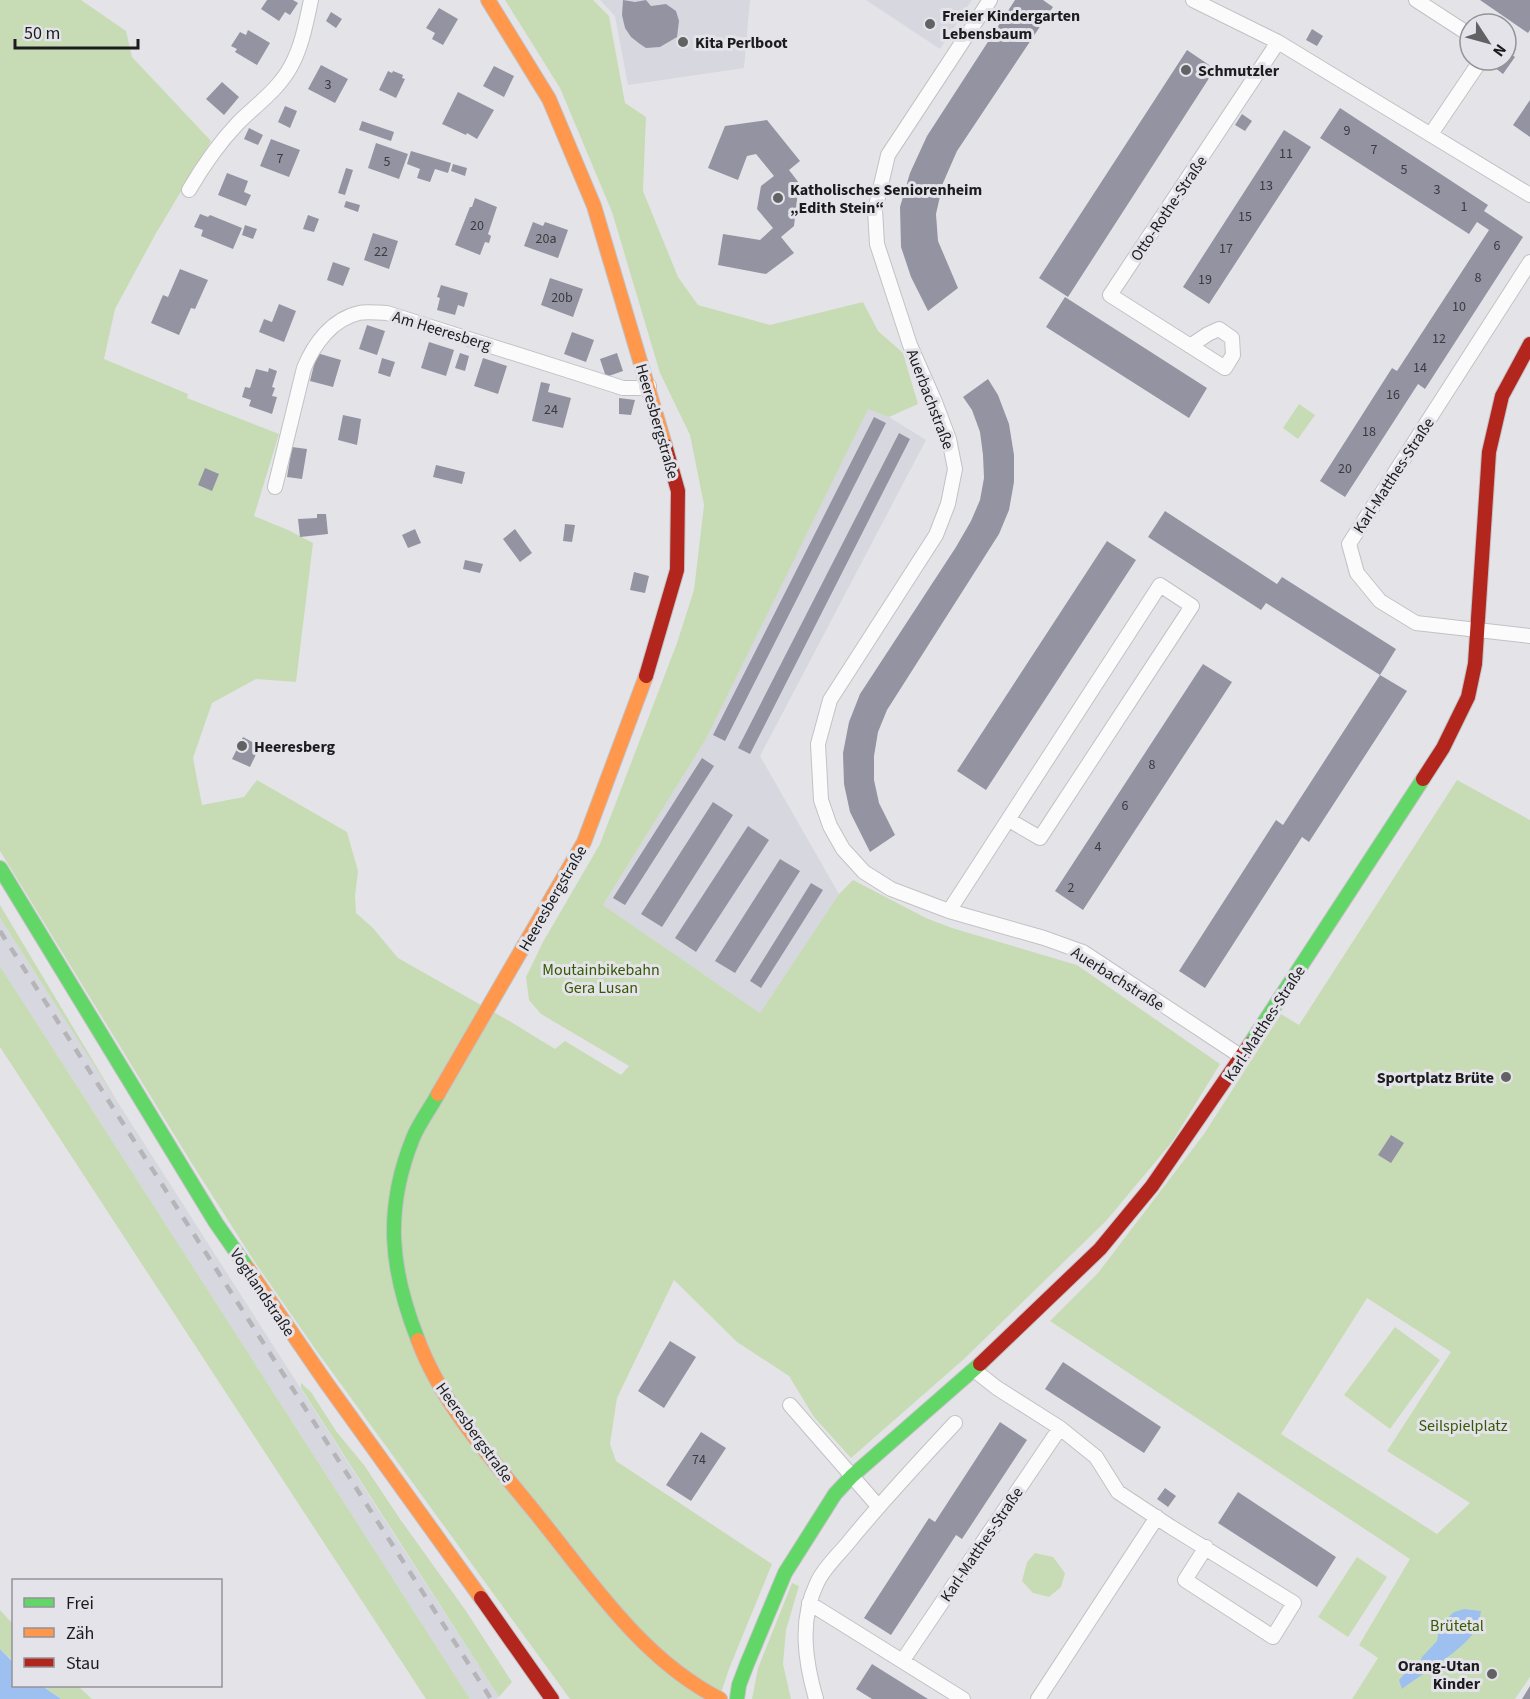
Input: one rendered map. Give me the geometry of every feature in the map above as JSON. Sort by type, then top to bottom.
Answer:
[{"type":"street","points":[[189,190],[204,164],[237,124],[269,94],[291,67],[303,39],[311,0]]},
{"type":"street","name":"Heeresbergstraße","points":[[488,0],[549,99],[594,206],[649,386],[678,491],[677,570],[642,688],[584,842],[414,1136],[395,1196],[393,1237],[398,1275],[409,1318],[426,1362],[450,1404],[618,1615],[653,1652],[695,1686],[720,1699]]},
{"type":"street","name":"Auerbachstraße","points":[[990,0],[888,154],[875,210],[877,244],[910,345],[936,402],[949,439],[955,468],[948,504],[936,536],[830,700],[818,744],[821,800],[830,826],[843,849],[864,872],[891,889],[949,911],[1044,938],[1083,952],[1242,1058]]},
{"type":"street","points":[[1194,0],[1278,42],[1530,195]]},
{"type":"street","points":[[1416,0],[1458,27]]},
{"type":"street","name":"Otto-Rothe-Straße","points":[[1190,346],[1110,295],[1278,42]]},
{"type":"street","points":[[1431,134],[1473,72]]},
{"type":"street","name":"Karl-Matthes-Straße","points":[[1530,262],[1349,544],[1357,573],[1380,601],[1416,623],[1530,636]]},
{"type":"street","name":"Am Heeresberg","points":[[275,487],[304,368],[311,351],[334,325],[359,313],[387,313],[623,388],[649,386]]},
{"type":"street","name":"Karl-Matthes-Straße","points":[[737,1699],[739,1684],[785,1573],[835,1494],[852,1476],[974,1370],[1100,1249],[1152,1186],[1242,1058],[1443,748],[1468,697],[1475,664],[1489,452],[1502,396],[1530,344]]},
{"type":"street","points":[[949,911],[1160,585],[1192,606],[1040,838],[1009,820]]},
{"type":"street","name":"Vogtlandstraße","points":[[0,868],[216,1222],[325,1382],[552,1699]]},
{"type":"street","points":[[974,1370],[997,1388],[1060,1428],[1096,1457],[1118,1492],[1156,1517],[1206,1547],[1294,1603],[1273,1637],[1185,1580],[1206,1547]]},
{"type":"street","points":[[790,1405],[878,1506]]},
{"type":"street","points":[[816,1699],[808,1674],[804,1647],[810,1603],[817,1581],[878,1506],[955,1423]]},
{"type":"street","name":"Karl-Matthes-Straße","points":[[903,1660],[1060,1428]]},
{"type":"street","points":[[1038,1699],[1156,1517]]},
{"type":"street","points":[[810,1603],[963,1699]]},
{"type":"shaded area","name":"Kita Perlboot","points":[[600,0],[750,0],[744,68],[628,85],[615,16]]},
{"type":"shaded area","name":"Freier Kindergarten Lebensbaum","points":[[866,0],[972,0],[940,49]]},
{"type":"shaded area","points":[[868,408],[889,417],[926,440],[760,756],[839,894],[760,1013],[603,905],[706,739]]},
{"type":"shaded area","points":[[0,918],[499,1697],[496,1699],[470,1699],[0,966]]},
{"type":"green space","name":"Moutainbikebahn Gera Lusan","points":[[0,0],[81,0],[126,31],[132,57],[211,141],[155,235],[115,309],[104,359],[188,394],[187,398],[279,434],[254,516],[313,543],[296,682],[256,679],[212,703],[193,758],[202,805],[244,797],[257,780],[347,832],[358,871],[355,896],[356,913],[372,927],[398,958],[555,1049],[565,1041],[621,1075],[629,1066],[541,1014],[529,1000],[526,977],[543,942],[600,844],[677,643],[694,590],[704,505],[690,435],[660,373],[612,212],[560,88],[505,0],[593,0],[609,16],[625,103],[646,117],[643,191],[678,277],[698,305],[770,325],[863,302],[878,331],[903,353],[918,404],[889,417],[868,409],[706,739],[603,905],[760,1013],[839,894],[853,880],[926,918],[952,928],[1077,965],[1220,1064],[1172,1142],[1106,1221],[964,1359],[851,1458],[814,1417],[789,1376],[737,1342],[674,1280],[617,1398],[610,1444],[616,1461],[772,1564],[719,1699],[570,1699],[254,1261],[0,851]]},
{"type":"green space","points":[[1299,404],[1315,415],[1298,439],[1283,428]]},
{"type":"green space","points":[[1457,780],[1530,820],[1530,1677],[1515,1699],[1352,1699],[1378,1658],[1359,1645],[1410,1559],[1050,1321],[1098,1273],[1204,1134],[1281,1014],[1299,1025]],"holes":[[[1367,1298],[1451,1352],[1387,1451],[1470,1503],[1437,1534],[1281,1434]]]},
{"type":"green space","points":[[0,905],[120,1106],[0,918]]},
{"type":"green space","points":[[0,966],[470,1699],[426,1699],[0,1047]]},
{"type":"green space","points":[[1395,1327],[1440,1360],[1390,1429],[1344,1395]]},
{"type":"green space","points":[[301,1383],[311,1392],[336,1431],[364,1465],[466,1611],[512,1682],[499,1697],[301,1388]]},
{"type":"green space","points":[[1035,1553],[1053,1557],[1065,1573],[1061,1587],[1049,1597],[1033,1593],[1022,1581],[1027,1562]]},
{"type":"green space","points":[[1357,1557],[1387,1577],[1348,1637],[1318,1617]]},
{"type":"green space","points":[[792,1583],[799,1586],[786,1630],[783,1664],[791,1699],[752,1699],[758,1668]]},
{"type":"green space","points":[[0,1610],[12,1623],[12,1660],[0,1649]]},
{"type":"green space","points":[[43,1687],[79,1687],[92,1699],[61,1699]]},
{"type":"water","points":[[1464,1609],[1481,1611],[1479,1623],[1473,1634],[1455,1652],[1402,1689],[1399,1680],[1407,1671],[1419,1664],[1422,1657],[1437,1641],[1440,1625],[1454,1612]]},
{"type":"water","points":[[0,1649],[12,1661],[12,1687],[43,1687],[61,1699],[0,1699]]},
{"type":"building","points":[[267,0],[293,0],[298,3],[290,15],[285,12],[279,21],[261,9]]},
{"type":"building","points":[[623,0],[635,2],[646,0],[651,6],[666,4],[676,11],[679,21],[677,37],[660,47],[646,48],[640,44],[625,28],[622,15]]},
{"type":"building","points":[[1015,0],[1043,0],[1053,7],[957,151],[943,183],[936,214],[938,241],[958,288],[928,311],[911,277],[901,247],[900,207],[910,173],[927,136]]},
{"type":"building","points":[[1480,0],[1530,0],[1530,30],[1528,33],[1518,26],[1518,12],[1497,12]]},
{"type":"building","points":[[439,8],[458,19],[443,45],[432,39],[435,33],[426,28]]},
{"type":"building","points":[[331,12],[342,19],[336,28],[326,21]]},
{"type":"building","points":[[1312,29],[1323,36],[1317,46],[1306,40]]},
{"type":"building","points":[[248,30],[270,43],[257,65],[235,52],[237,49],[231,46],[240,32],[246,35]]},
{"type":"building","points":[[1187,50],[1215,69],[1068,297],[1039,278]]},
{"type":"building","points":[[321,65],[348,79],[335,103],[308,89]]},
{"type":"building","points":[[494,66],[514,76],[504,97],[483,86]]},
{"type":"building","points":[[388,71],[403,75],[402,78],[405,79],[396,98],[379,90]]},
{"type":"building","points":[[222,82],[239,97],[224,115],[206,99]]},
{"type":"building","points":[[458,92],[494,110],[477,139],[442,124]]},
{"type":"building","points":[[1530,100],[1530,137],[1513,125]]},
{"type":"building","points":[[285,106],[297,111],[290,128],[278,122]]},
{"type":"building","points":[[1340,108],[1488,205],[1484,211],[1523,237],[1425,389],[1418,384],[1345,497],[1320,481],[1392,368],[1397,371],[1489,230],[1477,222],[1469,234],[1320,138]]},
{"type":"building","points":[[1242,114],[1252,121],[1245,131],[1235,125]]},
{"type":"building","name":"Katholisches Seniorenheim „Edith Stein“","points":[[767,120],[800,161],[789,170],[799,183],[794,226],[781,237],[794,253],[766,274],[718,265],[723,234],[760,240],[773,228],[757,209],[761,186],[774,176],[756,154],[747,156],[738,180],[708,168],[725,126]]},
{"type":"building","points":[[362,121],[394,132],[391,141],[359,130]]},
{"type":"building","points":[[249,128],[263,135],[258,145],[244,139]]},
{"type":"building","points":[[1284,130],[1311,147],[1209,304],[1183,287]]},
{"type":"building","points":[[271,139],[300,150],[289,177],[260,166]]},
{"type":"building","points":[[376,143],[408,154],[399,179],[368,168]]},
{"type":"building","points":[[411,151],[451,163],[448,173],[435,169],[430,182],[417,178],[420,169],[407,164]]},
{"type":"building","points":[[453,164],[467,168],[465,176],[451,171]]},
{"type":"building","points":[[346,168],[353,170],[345,195],[338,193]]},
{"type":"building","points":[[227,173],[248,181],[244,192],[251,195],[246,206],[218,195]]},
{"type":"building","points":[[475,198],[497,207],[488,234],[491,236],[489,243],[485,242],[480,255],[455,245]]},
{"type":"building","points":[[346,201],[360,205],[358,212],[344,207]]},
{"type":"building","points":[[200,214],[208,217],[210,215],[242,228],[233,249],[201,236],[203,230],[194,227]]},
{"type":"building","points":[[308,215],[319,219],[314,232],[303,229]]},
{"type":"building","points":[[533,222],[543,226],[545,222],[568,230],[558,258],[524,246]]},
{"type":"building","points":[[245,225],[257,229],[253,239],[242,235]]},
{"type":"building","points":[[373,233],[398,241],[389,269],[364,260]]},
{"type":"building","points":[[333,262],[350,268],[343,286],[327,280]]},
{"type":"building","points":[[180,269],[208,280],[195,309],[191,308],[179,335],[151,323],[163,295],[168,297]]},
{"type":"building","points":[[550,278],[583,289],[573,317],[541,305]]},
{"type":"building","points":[[441,285],[468,293],[464,307],[458,305],[455,315],[437,310],[440,298],[437,297]]},
{"type":"building","points":[[1065,297],[1207,388],[1189,418],[1046,327]]},
{"type":"building","points":[[279,304],[296,311],[284,342],[259,332],[264,319],[272,322]]},
{"type":"building","points":[[367,325],[385,331],[377,355],[359,349]]},
{"type":"building","points":[[572,332],[594,340],[586,362],[564,354]]},
{"type":"building","points":[[429,342],[454,350],[446,376],[421,368]]},
{"type":"building","points":[[317,353],[341,360],[333,387],[310,381]]},
{"type":"building","points":[[460,353],[469,356],[465,371],[455,368]]},
{"type":"building","points":[[617,353],[623,371],[606,377],[600,359]]},
{"type":"building","points":[[382,358],[395,362],[390,377],[378,373]]},
{"type":"building","points":[[483,358],[507,366],[498,394],[474,386]]},
{"type":"building","points":[[269,368],[277,371],[272,387],[275,388],[272,396],[277,397],[272,414],[249,406],[251,400],[242,397],[245,387],[250,388],[256,369],[268,372]]},
{"type":"building","points":[[988,379],[998,395],[1009,424],[1014,455],[1014,482],[1009,510],[999,534],[887,710],[878,732],[874,756],[874,780],[879,803],[895,835],[870,852],[850,812],[844,784],[843,753],[849,722],[860,694],[956,547],[980,500],[984,478],[980,432],[972,410],[963,397]]},
{"type":"building","points":[[541,382],[550,384],[548,392],[571,398],[563,428],[532,421]]},
{"type":"building","points":[[619,398],[635,400],[631,415],[619,414]]},
{"type":"building","points":[[343,415],[361,419],[357,445],[338,440]]},
{"type":"building","points":[[874,417],[886,423],[725,741],[713,735]]},
{"type":"building","points":[[899,433],[910,439],[750,754],[738,748]]},
{"type":"building","points":[[292,447],[307,449],[302,479],[287,477]]},
{"type":"building","points":[[436,465],[465,472],[462,484],[433,477]]},
{"type":"building","points":[[205,468],[219,474],[212,491],[198,485]]},
{"type":"building","points":[[1165,511],[1277,584],[1282,577],[1396,649],[1380,675],[1266,603],[1261,610],[1148,537]]},
{"type":"building","points":[[317,514],[326,514],[328,534],[300,537],[298,519],[317,518]]},
{"type":"building","points":[[565,524],[575,525],[572,542],[563,541]]},
{"type":"building","points":[[415,529],[421,543],[408,548],[402,535]]},
{"type":"building","points":[[515,529],[532,553],[520,562],[503,539]]},
{"type":"building","points":[[1107,541],[1136,560],[986,790],[957,771]]},
{"type":"building","points":[[465,560],[483,564],[480,573],[463,569]]},
{"type":"building","points":[[634,572],[649,576],[645,593],[630,590]]},
{"type":"building","points":[[1203,664],[1232,682],[1083,910],[1055,891]]},
{"type":"building","points":[[1380,675],[1407,691],[1309,842],[1302,837],[1205,988],[1179,971],[1276,820],[1283,825]]},
{"type":"building","points":[[243,737],[260,746],[250,767],[232,759]]},
{"type":"building","points":[[702,758],[714,766],[625,905],[613,898]]},
{"type":"building","points":[[713,802],[733,815],[662,927],[641,914]]},
{"type":"building","points":[[748,826],[769,840],[696,952],[675,938]]},
{"type":"building","points":[[780,859],[800,871],[735,973],[715,961]]},
{"type":"building","points":[[811,883],[823,890],[761,988],[750,981]]},
{"type":"building","points":[[1391,1135],[1404,1143],[1391,1163],[1378,1155]]},
{"type":"building","points":[[670,1341],[696,1357],[664,1408],[638,1391]]},
{"type":"building","points":[[1063,1362],[1161,1427],[1144,1453],[1045,1389]]},
{"type":"building","points":[[1000,1422],[1027,1440],[962,1539],[956,1535],[891,1635],[864,1618],[929,1518],[935,1522]]},
{"type":"building","points":[[701,1432],[726,1448],[691,1501],[666,1485]]},
{"type":"building","points":[[1165,1488],[1176,1496],[1168,1507],[1157,1499]]},
{"type":"building","points":[[1238,1492],[1336,1557],[1317,1587],[1218,1523]]},
{"type":"building","points":[[872,1664],[928,1699],[872,1699],[856,1689]]},
{"type":"building","points":[[1530,1686],[1530,1699],[1522,1699]]},
{"type":"railway","points":[[0,931],[491,1699]]},
{"type":"traffic: fast","points":[[1250,1044],[1423,779]]},
{"type":"traffic: fast","points":[[0,868],[216,1223],[248,1269]]},
{"type":"traffic: fast","points":[[418,1340],[401,1289],[396,1264],[394,1215],[404,1164],[413,1138],[438,1094]]},
{"type":"traffic: fast","points":[[737,1699],[739,1685],[785,1573],[835,1494],[852,1476],[980,1364]]},
{"type":"traffic: slow","points":[[488,0],[549,99],[594,206],[665,445]]},
{"type":"traffic: slow","points":[[438,1094],[584,842],[646,676]]},
{"type":"traffic: slow","points":[[248,1269],[325,1381],[481,1598]]},
{"type":"traffic: slow","points":[[418,1340],[455,1411],[620,1618],[666,1663],[720,1699]]},
{"type":"traffic: jam","points":[[1423,779],[1443,748],[1468,697],[1475,664],[1489,452],[1502,396],[1530,344]]},
{"type":"traffic: jam","points":[[646,676],[677,570],[678,491],[665,445]]},
{"type":"traffic: jam","points":[[980,1364],[1100,1249],[1152,1186],[1250,1044]]},
{"type":"traffic: jam","points":[[481,1598],[552,1699]]},
{"type":"place","name":"Freier Kindergarten Lebensbaum","points":[[930,24]]},
{"type":"place","name":"Kita Perlboot","points":[[683,42]]},
{"type":"place","name":"Schmutzler","points":[[1186,70]]},
{"type":"place","name":"Katholisches Seniorenheim „Edith Stein“","points":[[778,198]]},
{"type":"place","name":"Heeresberg","points":[[242,746]]},
{"type":"place","name":"Sportplatz Brüte","points":[[1506,1077]]},
{"type":"place","name":"Orang-Utan Kinder","points":[[1492,1674]]},
{"type":"park label","name":"Seilspielplatz","points":[[1463,1425]]},
{"type":"park label","name":"Brütetal","points":[[1457,1625]]}]
